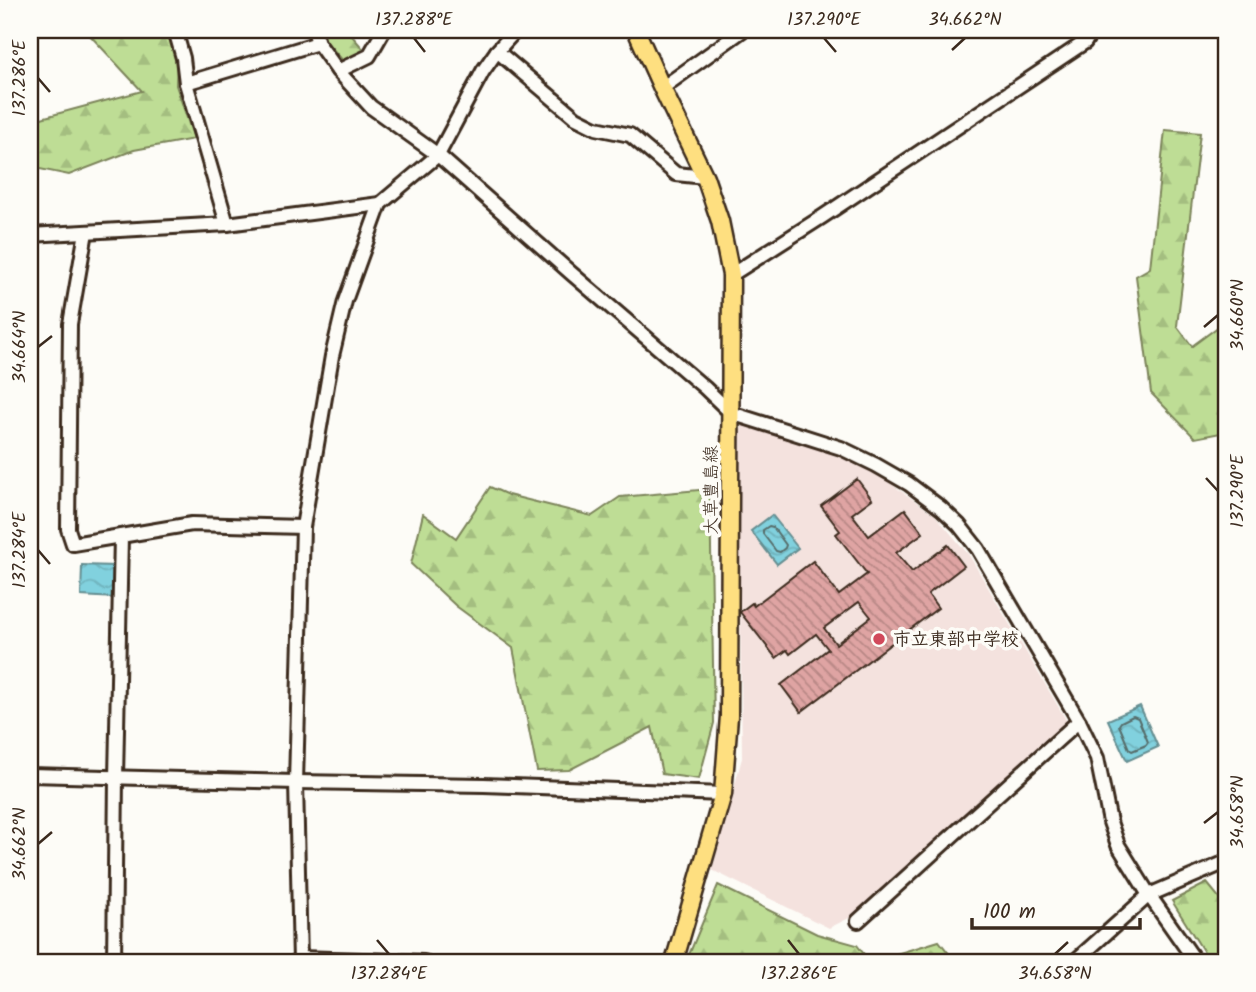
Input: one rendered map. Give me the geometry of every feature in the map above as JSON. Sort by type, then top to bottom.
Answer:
[{"type":"main road","name":"大草豊島線","points":[[636,30],[705,177],[720,220],[731,275],[729,716],[723,794],[674,962]]},
{"type":"street","points":[[175,30],[183,58],[186,83],[227,224]]},
{"type":"street","points":[[314,30],[318,43],[338,71],[371,107],[439,155],[731,412],[841,448],[909,484],[959,525],[978,549],[1079,721],[1097,758],[1110,822],[1118,845],[1196,962]]},
{"type":"street","points":[[338,71],[369,56],[384,30]]},
{"type":"street","points":[[424,962],[300,960],[296,782],[303,527],[342,312],[380,204],[439,155],[483,71],[516,30]]},
{"type":"street","points":[[662,88],[743,30]]},
{"type":"street","points":[[1075,30],[1085,42]]},
{"type":"street","points":[[731,275],[1085,42],[1093,30]]},
{"type":"street","points":[[186,83],[318,43]]},
{"type":"street","points":[[497,51],[576,118],[596,128],[630,135],[676,174],[705,177]]},
{"type":"street","points":[[30,235],[227,224],[380,204]]},
{"type":"street","points":[[86,232],[70,324],[68,529],[73,544],[192,524],[303,527]]},
{"type":"street","points":[[114,962],[121,536]]},
{"type":"street","points":[[858,921],[1079,721]]},
{"type":"street","points":[[30,775],[484,785],[723,794]]},
{"type":"street","points":[[1074,962],[1149,895],[1226,862]]},
{"type":"shaded area","name":"市立東部中学校","points":[[743,425],[803,441],[874,472],[935,515],[969,555],[1068,723],[853,916],[829,928],[712,870],[742,758],[738,435]]},
{"type":"green space","points":[[85,30],[168,30],[177,60],[176,85],[194,139],[134,150],[69,175],[30,167],[30,121],[142,91]]},
{"type":"green space","points":[[321,30],[347,30],[365,51],[344,62],[324,39]]},
{"type":"green space","points":[[1165,130],[1200,133],[1177,326],[1192,346],[1226,321],[1226,432],[1195,438],[1151,393],[1136,276],[1150,268]]},
{"type":"green space","points":[[490,487],[508,495],[592,516],[620,497],[710,489],[714,723],[699,779],[662,774],[652,727],[569,770],[537,771],[513,648],[456,606],[411,564],[423,514],[456,538]]},
{"type":"green space","points":[[1207,883],[1226,906],[1226,962],[1210,962],[1172,901]]},
{"type":"green space","points":[[718,885],[817,934],[857,945],[870,962],[686,962]]},
{"type":"green space","points":[[939,941],[954,960],[948,962],[870,962]]},
{"type":"water","points":[[772,515],[798,548],[777,564],[751,531]]},
{"type":"water","points":[[82,565],[116,566],[115,598],[81,596]]},
{"type":"water","points":[[1140,706],[1158,747],[1127,761],[1108,720]]},
{"type":"building","points":[[857,479],[872,499],[852,514],[869,536],[905,509],[923,533],[896,553],[912,572],[948,545],[964,566],[928,594],[938,608],[801,712],[781,685],[828,649],[816,634],[790,654],[787,650],[776,658],[740,612],[752,603],[754,606],[813,561],[839,595],[867,574],[836,534],[840,531],[821,506]],"holes":[[[859,602],[871,617],[836,644],[824,628]]]},
{"type":"place","name":"市立東部中学校","points":[[879,639]]}]
